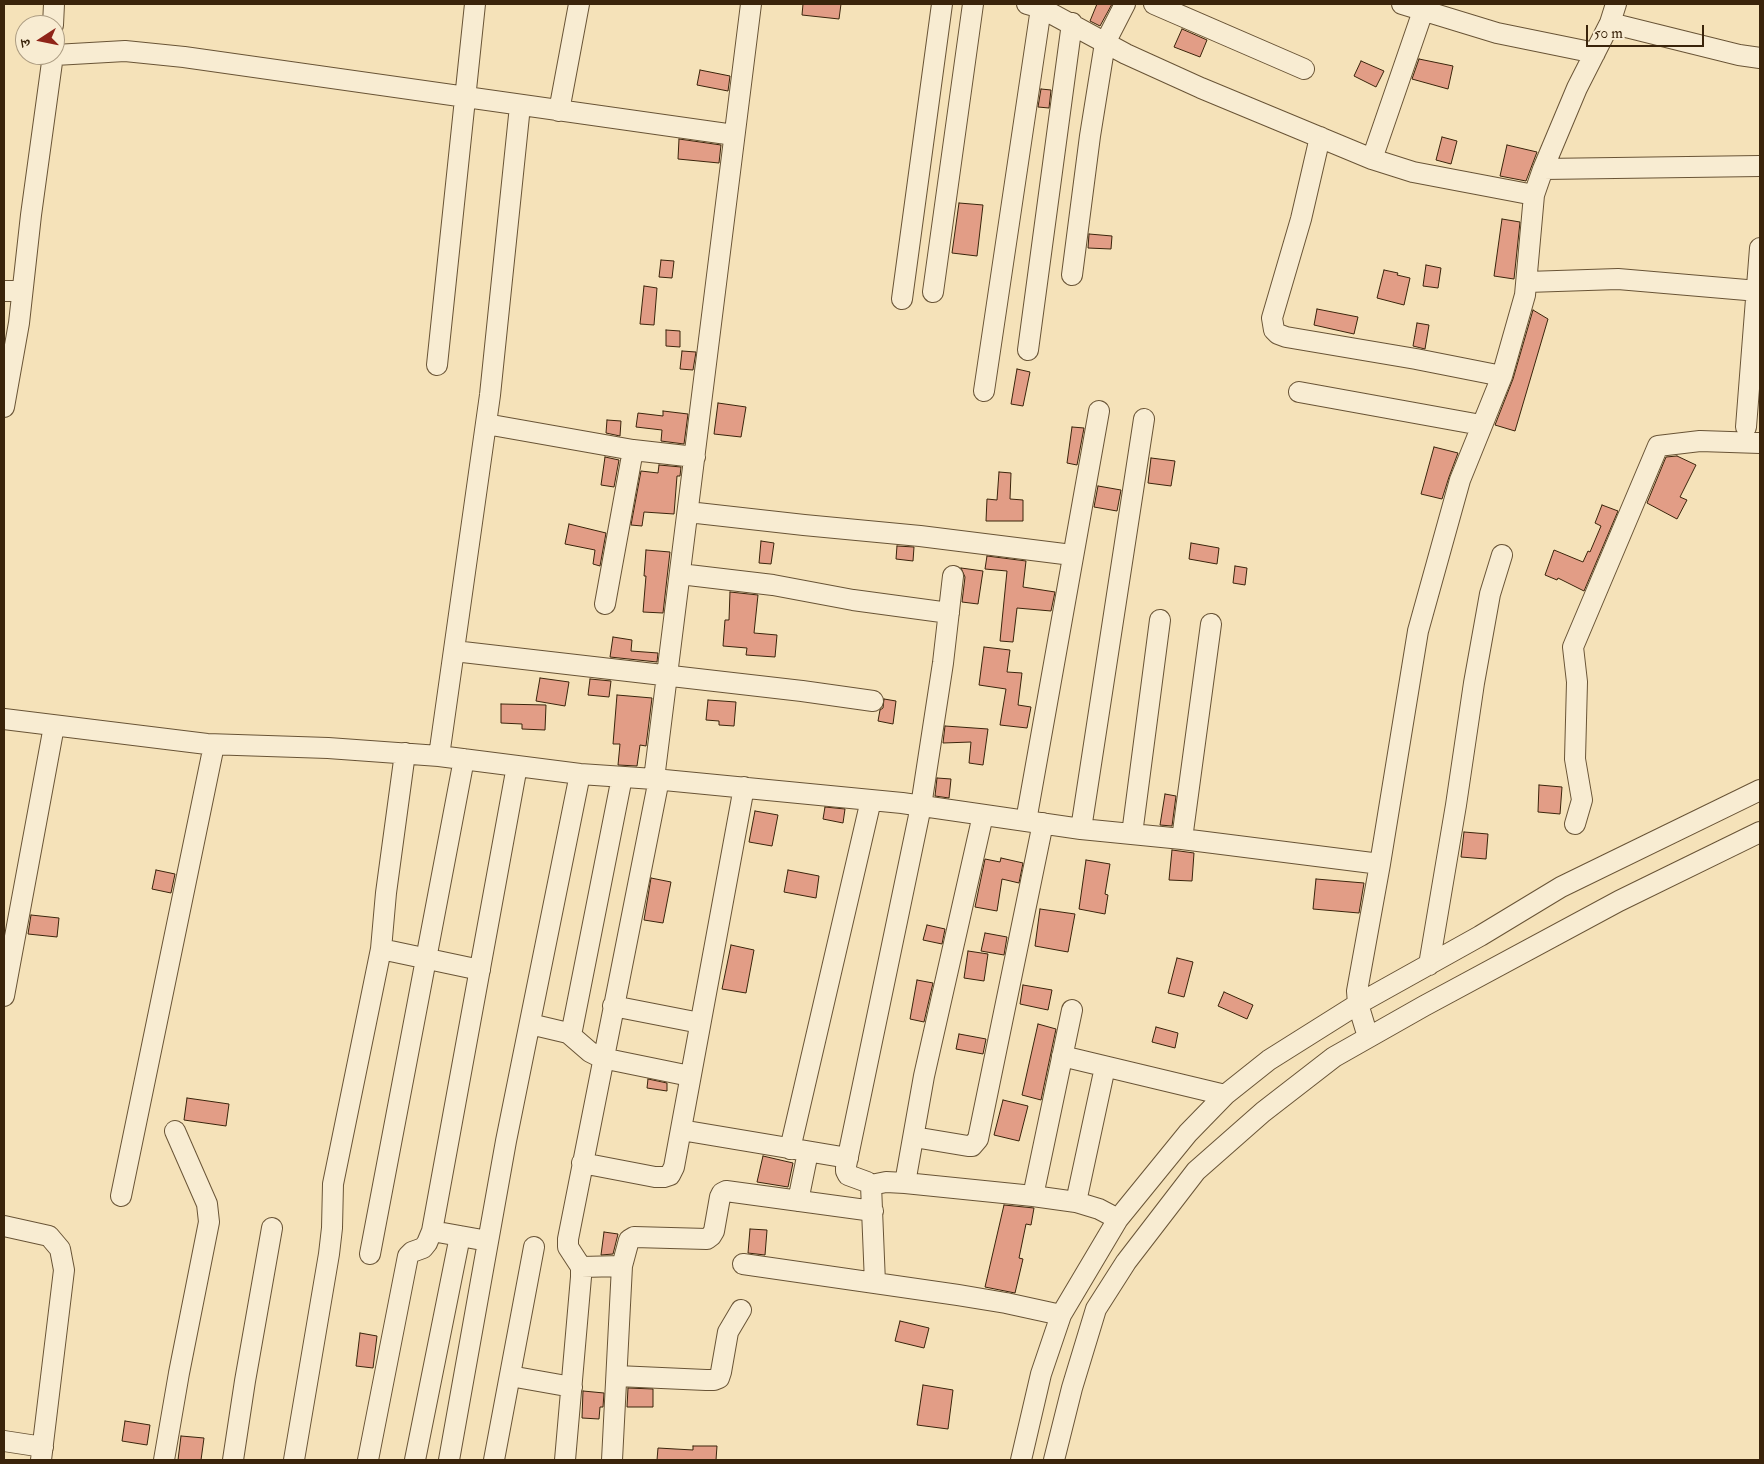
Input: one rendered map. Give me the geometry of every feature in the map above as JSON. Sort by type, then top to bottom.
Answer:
[{"type":"street","points":[[437,365],[475,4]]},
{"type":"street","points":[[559,111],[579,4]]},
{"type":"street","points":[[565,1460],[581,1277],[581,1267],[568,1247],[568,1239],[656,779],[750,4]]},
{"type":"street","points":[[902,299],[942,4]]},
{"type":"street","points":[[933,292],[973,4]]},
{"type":"street","points":[[1072,275],[1090,136],[1105,43],[1125,4]]},
{"type":"street","points":[[1154,4],[1304,69]]},
{"type":"street","points":[[1402,4],[1497,33],[1595,53]]},
{"type":"street","points":[[1368,1038],[1358,1004],[1359,973],[1380,864],[1418,631],[1460,480],[1502,376],[1525,295],[1534,195],[1577,88],[1610,23],[1616,4]]},
{"type":"street","points":[[984,391],[1034,6],[1072,23],[1105,43],[1201,88],[1372,159],[1413,172],[1534,195]]},
{"type":"street","points":[[1372,159],[1423,11]]},
{"type":"street","points":[[1028,350],[1072,23]]},
{"type":"street","points":[[1610,23],[1739,55],[1760,58]]},
{"type":"street","points":[[65,54],[125,51],[184,56],[466,96],[520,106],[734,135]]},
{"type":"street","points":[[4,407],[13,291],[31,215],[53,65]]},
{"type":"street","points":[[439,756],[486,424],[520,106]]},
{"type":"street","points":[[1320,137],[1301,219],[1272,318],[1274,330],[1286,337],[1502,376]]},
{"type":"street","points":[[1543,169],[1760,166]]},
{"type":"street","points":[[1746,427],[1760,248]]},
{"type":"street","points":[[1526,282],[1618,279],[1758,291]]},
{"type":"street","points":[[1299,392],[1482,425]]},
{"type":"street","points":[[914,1138],[968,1146],[972,1146],[978,1139],[1035,822],[1072,555],[1098,411]]},
{"type":"street","points":[[1081,829],[1144,419]]},
{"type":"street","points":[[486,424],[633,450],[695,457]]},
{"type":"street","points":[[1575,824],[1582,800],[1575,759],[1577,682],[1573,647],[1658,446],[1700,441],[1760,443]]},
{"type":"street","points":[[605,604],[633,450]]},
{"type":"street","points":[[688,512],[920,536],[1072,555]]},
{"type":"street","points":[[1429,965],[1474,683],[1490,594],[1502,555]]},
{"type":"street","points":[[680,574],[773,585],[853,600],[949,613]]},
{"type":"street","points":[[953,576],[922,806],[846,1171],[848,1175],[871,1185],[886,1182],[905,1183],[1033,1196],[1076,1202],[1099,1209],[1118,1219]]},
{"type":"street","points":[[1132,834],[1160,620]]},
{"type":"street","points":[[1182,839],[1211,624]]},
{"type":"street","points":[[454,651],[802,691],[873,701]]},
{"type":"street","points":[[4,719],[214,745],[328,748],[405,753],[580,774],[656,779],[871,800],[1081,829],[1182,839],[1380,864]]},
{"type":"street","points":[[4,996],[54,726]]},
{"type":"street","points":[[121,1196],[214,745]]},
{"type":"street","points":[[294,1460],[330,1254],[333,1184],[381,949],[405,753]]},
{"type":"street","points":[[370,1254],[464,759]]},
{"type":"street","points":[[368,1460],[406,1262],[412,1252],[423,1248],[432,1231],[517,766]]},
{"type":"street","points":[[449,1460],[506,1141],[580,774]]},
{"type":"street","points":[[571,1035],[622,777]]},
{"type":"street","points":[[582,1164],[655,1177],[664,1177],[670,1174],[674,1167],[744,788]]},
{"type":"street","points":[[1021,1460],[1042,1374],[1061,1315],[1118,1219],[1188,1133],[1225,1095],[1269,1060],[1358,1004],[1480,936],[1561,887],[1760,790]]},
{"type":"street","points":[[798,1201],[799,1150],[871,800]]},
{"type":"street","points":[[905,1183],[924,1076],[983,815]]},
{"type":"street","points":[[1054,1460],[1072,1388],[1096,1309],[1126,1262],[1196,1171],[1262,1112],[1334,1057],[1618,901],[1760,832]]},
{"type":"street","points":[[381,949],[480,970]]},
{"type":"street","points":[[613,1006],[700,1023]]},
{"type":"street","points":[[1033,1196],[1072,1010]]},
{"type":"street","points":[[530,1024],[571,1035],[590,1052],[602,1058],[690,1076]]},
{"type":"street","points":[[1062,1056],[1225,1095]]},
{"type":"street","points":[[1076,1202],[1105,1067]]},
{"type":"street","points":[[681,1130],[848,1158]]},
{"type":"street","points":[[164,1460],[209,1222],[207,1204],[175,1131]]},
{"type":"street","points":[[871,1185],[875,1283]]},
{"type":"street","points":[[612,1460],[622,1266],[629,1240],[634,1237],[702,1240],[711,1236],[714,1231],[720,1197],[726,1191],[873,1211]]},
{"type":"street","points":[[233,1460],[272,1228]]},
{"type":"street","points":[[432,1231],[488,1241]]},
{"type":"street","points":[[4,1232],[49,1236],[60,1249],[64,1270],[42,1454],[4,1441]]},
{"type":"street","points":[[415,1460],[460,1236]]},
{"type":"street","points":[[494,1460],[534,1247]]},
{"type":"street","points":[[743,1264],[1006,1303],[1061,1315]]},
{"type":"street","points":[[581,1267],[622,1266]]},
{"type":"street","points":[[617,1376],[706,1380],[719,1378],[728,1332],[741,1310]]},
{"type":"street","points":[[510,1376],[572,1387]]},
{"type":"building","points":[[803,4],[841,4],[839,19],[802,15]]},
{"type":"building","points":[[1097,4],[1112,4],[1100,26],[1090,21]]},
{"type":"building","points":[[1182,29],[1207,40],[1200,57],[1174,47]]},
{"type":"building","points":[[1419,59],[1453,66],[1448,89],[1412,79]]},
{"type":"building","points":[[1361,61],[1384,71],[1376,87],[1354,76]]},
{"type":"building","points":[[700,70],[730,76],[728,91],[697,85]]},
{"type":"building","points":[[1041,89],[1051,90],[1049,108],[1038,107]]},
{"type":"building","points":[[1442,137],[1457,141],[1451,164],[1436,160]]},
{"type":"building","points":[[679,139],[721,145],[719,163],[678,159]]},
{"type":"building","points":[[1507,145],[1537,152],[1526,181],[1500,176]]},
{"type":"building","points":[[959,203],[983,205],[977,256],[952,253]]},
{"type":"building","points":[[1502,219],[1520,222],[1514,279],[1494,276]]},
{"type":"building","points":[[1089,234],[1112,236],[1111,249],[1088,248]]},
{"type":"building","points":[[661,260],[674,261],[672,278],[659,277]]},
{"type":"building","points":[[1426,265],[1441,268],[1438,288],[1423,286]]},
{"type":"building","points":[[1384,270],[1410,278],[1404,305],[1377,298]]},
{"type":"building","points":[[644,286],[657,288],[654,325],[640,324]]},
{"type":"building","points":[[1317,309],[1358,317],[1354,334],[1314,325]]},
{"type":"building","points":[[1533,310],[1548,319],[1515,431],[1495,425],[1513,379]]},
{"type":"building","points":[[1417,323],[1429,325],[1425,349],[1413,346]]},
{"type":"building","points":[[666,330],[680,331],[680,347],[666,346]]},
{"type":"building","points":[[682,351],[696,352],[693,370],[680,369]]},
{"type":"building","points":[[1017,369],[1030,372],[1023,406],[1011,404]]},
{"type":"building","points":[[718,403],[746,407],[741,437],[714,434]]},
{"type":"building","points":[[663,411],[688,414],[684,444],[661,441],[662,430],[636,427],[638,413],[663,416]]},
{"type":"building","points":[[607,420],[621,421],[620,436],[606,433]]},
{"type":"building","points":[[1072,427],[1084,428],[1077,465],[1067,463]]},
{"type":"building","points":[[1434,447],[1458,453],[1442,499],[1421,494]]},
{"type":"building","points":[[1677,456],[1696,465],[1680,497],[1687,500],[1677,519],[1647,503],[1666,457]]},
{"type":"building","points":[[605,457],[619,460],[614,487],[601,485]]},
{"type":"building","points":[[1151,458],[1175,461],[1171,486],[1148,483]]},
{"type":"building","points":[[659,465],[681,467],[680,476],[677,476],[674,514],[644,512],[642,526],[631,525],[641,471],[658,473]]},
{"type":"building","points":[[999,472],[1011,473],[1010,499],[1023,500],[1023,521],[986,521],[987,499],[997,500]]},
{"type":"building","points":[[1098,486],[1121,490],[1117,511],[1094,507]]},
{"type":"building","points":[[1602,505],[1618,511],[1584,591],[1558,578],[1557,580],[1545,575],[1554,550],[1583,562],[1588,551],[1590,552],[1601,526],[1595,523]]},
{"type":"building","points":[[569,524],[606,533],[600,566],[593,564],[595,550],[565,544]]},
{"type":"building","points":[[761,541],[774,543],[771,564],[759,563]]},
{"type":"building","points":[[1191,543],[1219,548],[1217,564],[1189,559]]},
{"type":"building","points":[[897,546],[914,547],[913,561],[896,559]]},
{"type":"building","points":[[646,550],[670,552],[663,613],[643,612]]},
{"type":"building","points":[[987,556],[1026,561],[1023,587],[1055,592],[1051,611],[1017,608],[1013,642],[1000,641],[1007,571],[985,569]]},
{"type":"building","points":[[1235,566],[1247,568],[1245,585],[1233,583]]},
{"type":"building","points":[[961,568],[983,571],[978,604],[962,602],[965,577]]},
{"type":"building","points":[[730,592],[758,595],[754,633],[777,635],[775,657],[746,655],[747,648],[723,646],[725,620],[729,620]]},
{"type":"building","points":[[613,637],[632,640],[631,651],[658,653],[657,662],[610,657]]},
{"type":"building","points":[[984,647],[1010,650],[1007,672],[1022,673],[1018,705],[1031,707],[1027,728],[1000,725],[1006,689],[979,685]]},
{"type":"building","points":[[540,678],[569,682],[565,706],[536,701]]},
{"type":"building","points":[[590,679],[611,681],[609,697],[588,695]]},
{"type":"building","points":[[617,695],[652,698],[646,746],[640,745],[637,766],[618,765],[620,744],[613,744]]},
{"type":"building","points":[[884,699],[896,701],[893,724],[878,721]]},
{"type":"building","points":[[708,700],[736,702],[734,726],[719,725],[719,721],[706,720]]},
{"type":"building","points":[[501,704],[546,705],[545,730],[522,729],[522,724],[501,723]]},
{"type":"building","points":[[945,726],[988,729],[983,765],[969,763],[971,742],[943,743]]},
{"type":"building","points":[[937,778],[951,779],[949,798],[935,796]]},
{"type":"building","points":[[1539,785],[1562,787],[1560,814],[1538,812]]},
{"type":"building","points":[[1165,794],[1176,796],[1172,826],[1160,825]]},
{"type":"building","points":[[825,807],[845,809],[843,823],[823,819]]},
{"type":"building","points":[[755,811],[778,815],[772,846],[749,842]]},
{"type":"building","points":[[1464,832],[1488,834],[1486,859],[1461,857]]},
{"type":"building","points":[[1172,850],[1194,853],[1192,881],[1169,880]]},
{"type":"building","points":[[1001,858],[1023,863],[1019,883],[1002,879],[997,911],[975,907],[985,859],[1000,862]]},
{"type":"building","points":[[1086,860],[1110,864],[1105,894],[1108,895],[1105,914],[1079,909]]},
{"type":"building","points":[[156,870],[175,874],[171,893],[152,889]]},
{"type":"building","points":[[788,870],[819,876],[816,898],[784,892]]},
{"type":"building","points":[[651,878],[671,882],[663,923],[644,920]]},
{"type":"building","points":[[1316,879],[1364,883],[1359,913],[1313,909]]},
{"type":"building","points":[[1040,909],[1075,914],[1068,952],[1035,946]]},
{"type":"building","points":[[31,915],[59,918],[57,937],[28,934]]},
{"type":"building","points":[[927,925],[945,929],[942,944],[923,940]]},
{"type":"building","points":[[985,933],[1007,937],[1004,955],[981,951]]},
{"type":"building","points":[[731,945],[754,950],[746,993],[722,989]]},
{"type":"building","points":[[968,951],[988,954],[984,981],[964,978]]},
{"type":"building","points":[[1177,958],[1193,962],[1184,997],[1168,993]]},
{"type":"building","points":[[917,980],[933,983],[924,1022],[910,1019]]},
{"type":"building","points":[[1023,985],[1052,990],[1048,1010],[1020,1004]]},
{"type":"building","points":[[1224,992],[1253,1005],[1247,1019],[1218,1006]]},
{"type":"building","points":[[1038,1024],[1056,1029],[1041,1100],[1022,1095]]},
{"type":"building","points":[[1156,1027],[1178,1033],[1175,1048],[1152,1042]]},
{"type":"building","points":[[959,1034],[986,1039],[983,1054],[956,1049]]},
{"type":"building","points":[[648,1079],[667,1083],[667,1091],[647,1088]]},
{"type":"building","points":[[187,1098],[229,1104],[226,1126],[184,1120]]},
{"type":"building","points":[[1003,1100],[1028,1106],[1019,1141],[994,1135]]},
{"type":"building","points":[[763,1156],[793,1163],[788,1187],[757,1182]]},
{"type":"building","points":[[1004,1205],[1034,1208],[1031,1225],[1026,1224],[1019,1258],[1023,1259],[1015,1293],[985,1287]]},
{"type":"building","points":[[750,1229],[767,1230],[765,1255],[748,1253]]},
{"type":"building","points":[[604,1232],[618,1234],[613,1254],[601,1255]]},
{"type":"building","points":[[900,1321],[929,1328],[924,1348],[895,1341]]},
{"type":"building","points":[[360,1333],[377,1336],[373,1368],[356,1366]]},
{"type":"building","points":[[923,1385],[953,1390],[948,1429],[917,1425]]},
{"type":"building","points":[[628,1388],[653,1389],[653,1407],[627,1407]]},
{"type":"building","points":[[583,1391],[604,1393],[603,1407],[600,1407],[599,1419],[582,1418]]},
{"type":"building","points":[[125,1421],[150,1425],[147,1445],[122,1441]]},
{"type":"building","points":[[181,1436],[204,1438],[201,1460],[178,1460]]},
{"type":"building","points":[[693,1446],[717,1446],[716,1460],[657,1460],[658,1448],[693,1450]]}]
